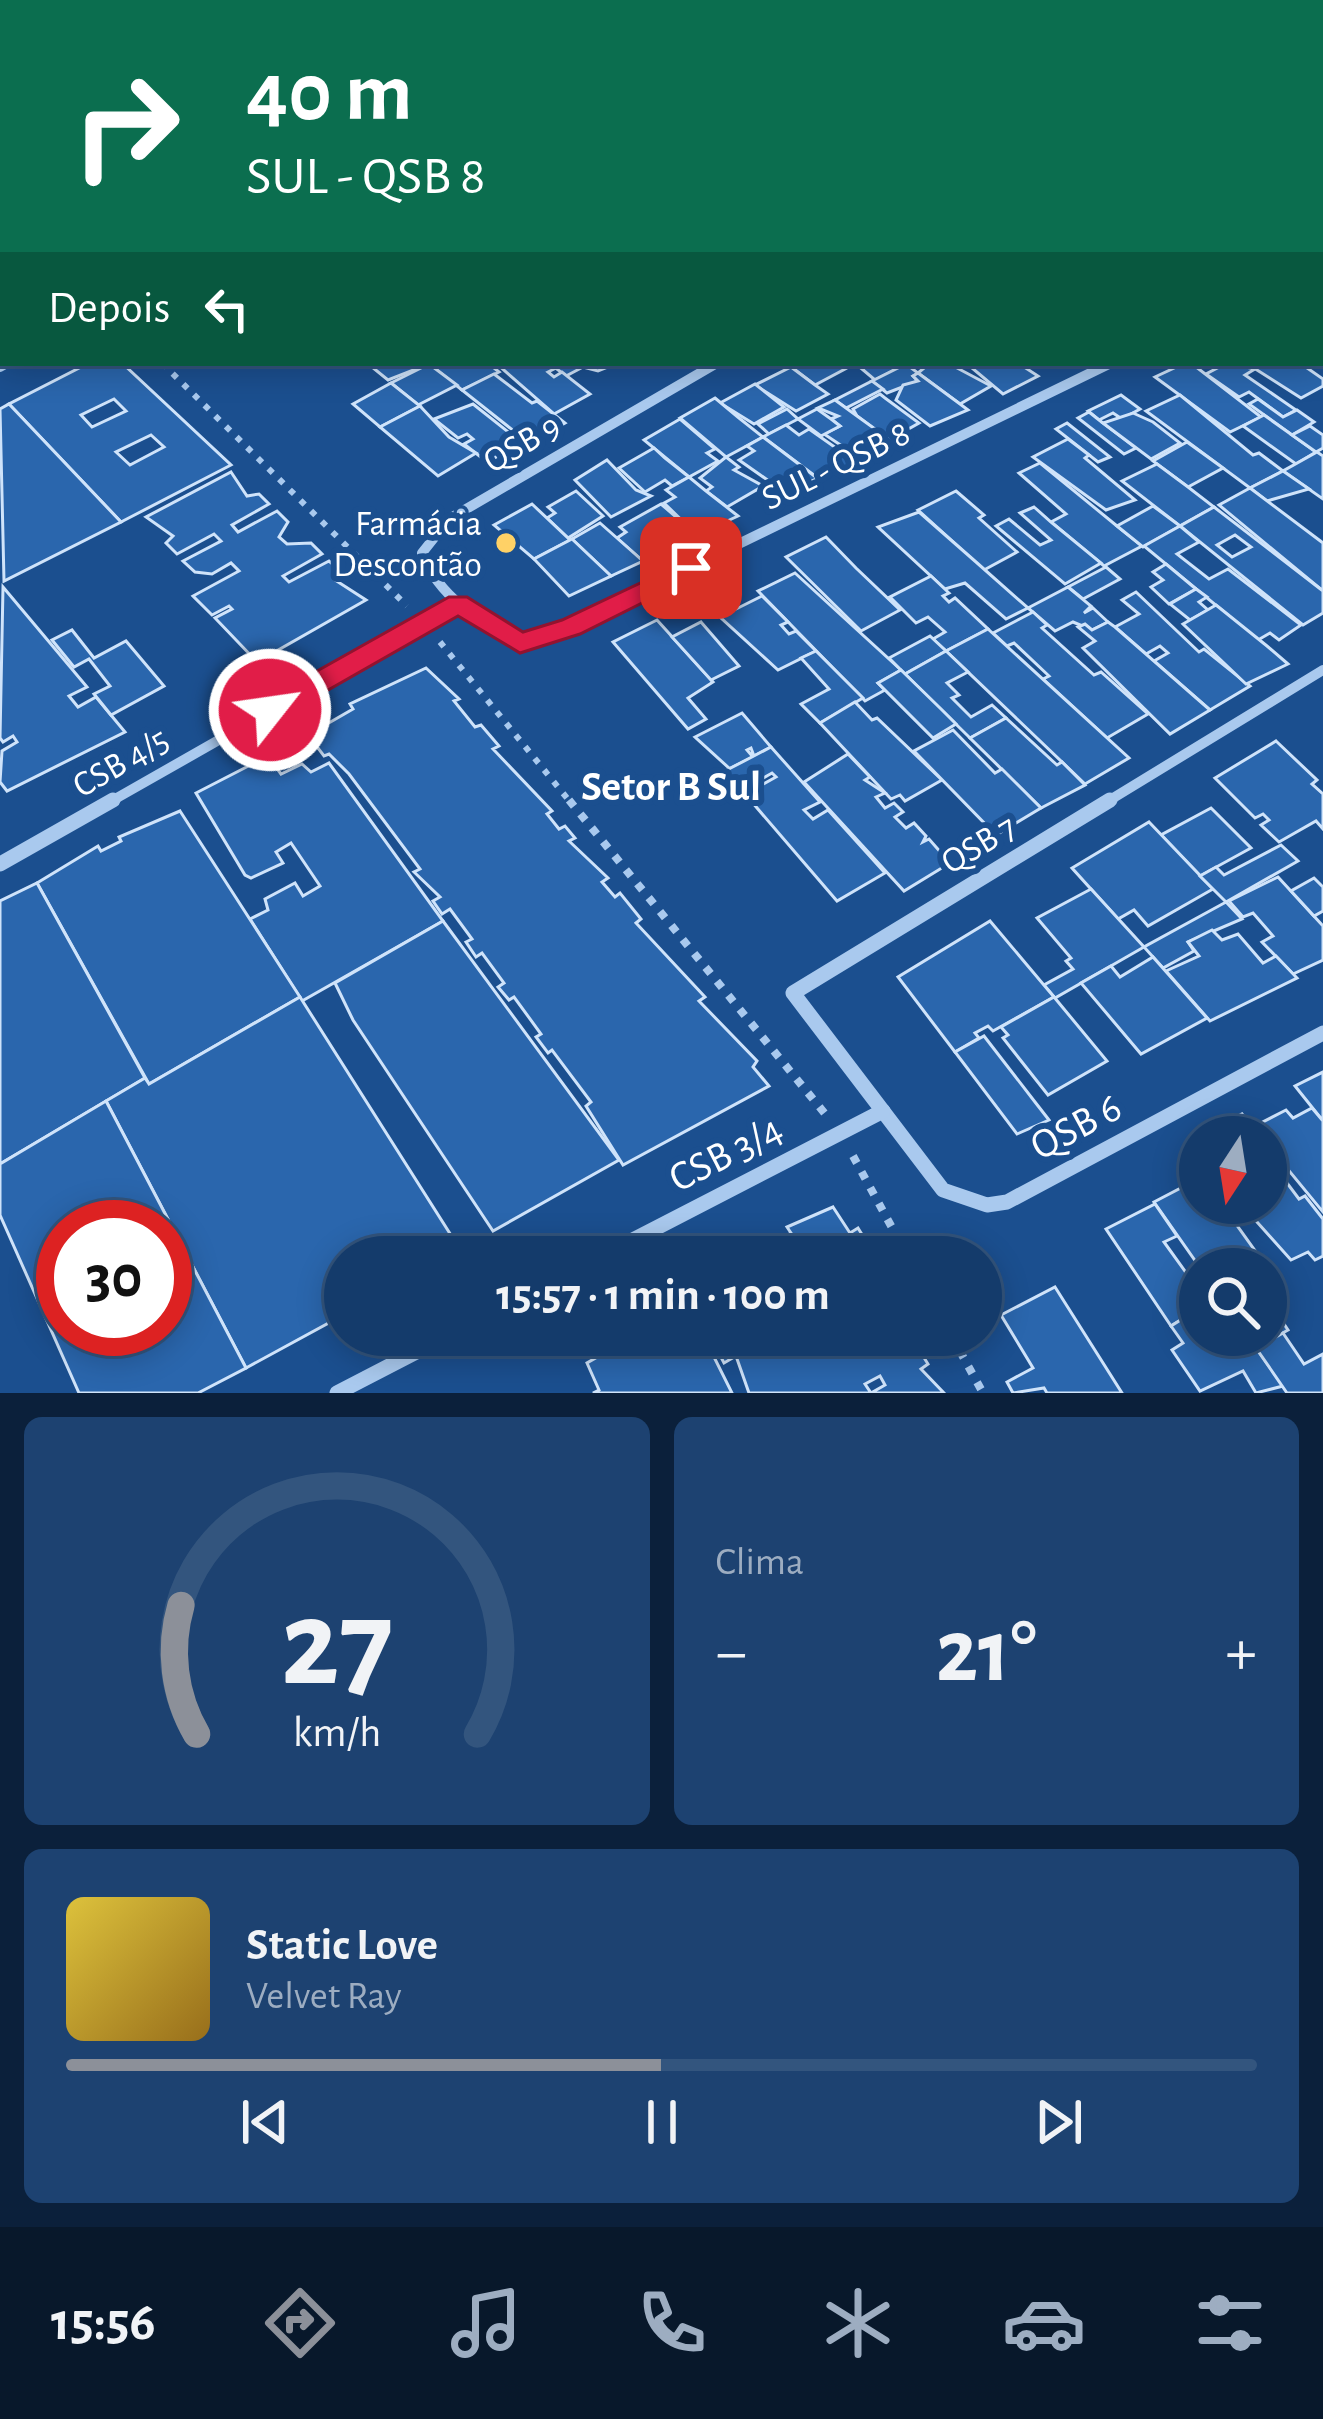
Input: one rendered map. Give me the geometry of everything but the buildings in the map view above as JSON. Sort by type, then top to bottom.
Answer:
[{"type":"street","name":"QSB 9","points":[[458,604],[426,568],[422,553],[449,519],[712,366]]},
{"type":"street","name":"SUL - QSB 8","points":[[458,604],[520,643],[545,638],[1105,366]]},
{"type":"street","name":"CSB 4/5","points":[[0,864],[458,604]]},
{"type":"street","name":"QSB 7","points":[[883,1111],[793,993],[1323,670]]},
{"type":"street","name":"QSB 6","points":[[883,1111],[943,1190],[987,1205],[1007,1202],[1323,1034]]},
{"type":"street","name":"CSB 3/4","points":[[640,1236],[883,1111]]},
{"type":"street","points":[[337,1393],[408,1356]]},
{"type":"path","points":[[165,366],[424,622],[840,1132],[897,1236]]},
{"type":"path","points":[[963,1356],[983,1393]]},
{"type":"place","name":"Farmácia Descontão","points":[[506,543]]},
{"type":"district","name":"Setor B Sul","points":[[671,785]]},
{"type":"route","points":[[270,710],[458,604],[520,643],[571,627],[691,568]]}]
